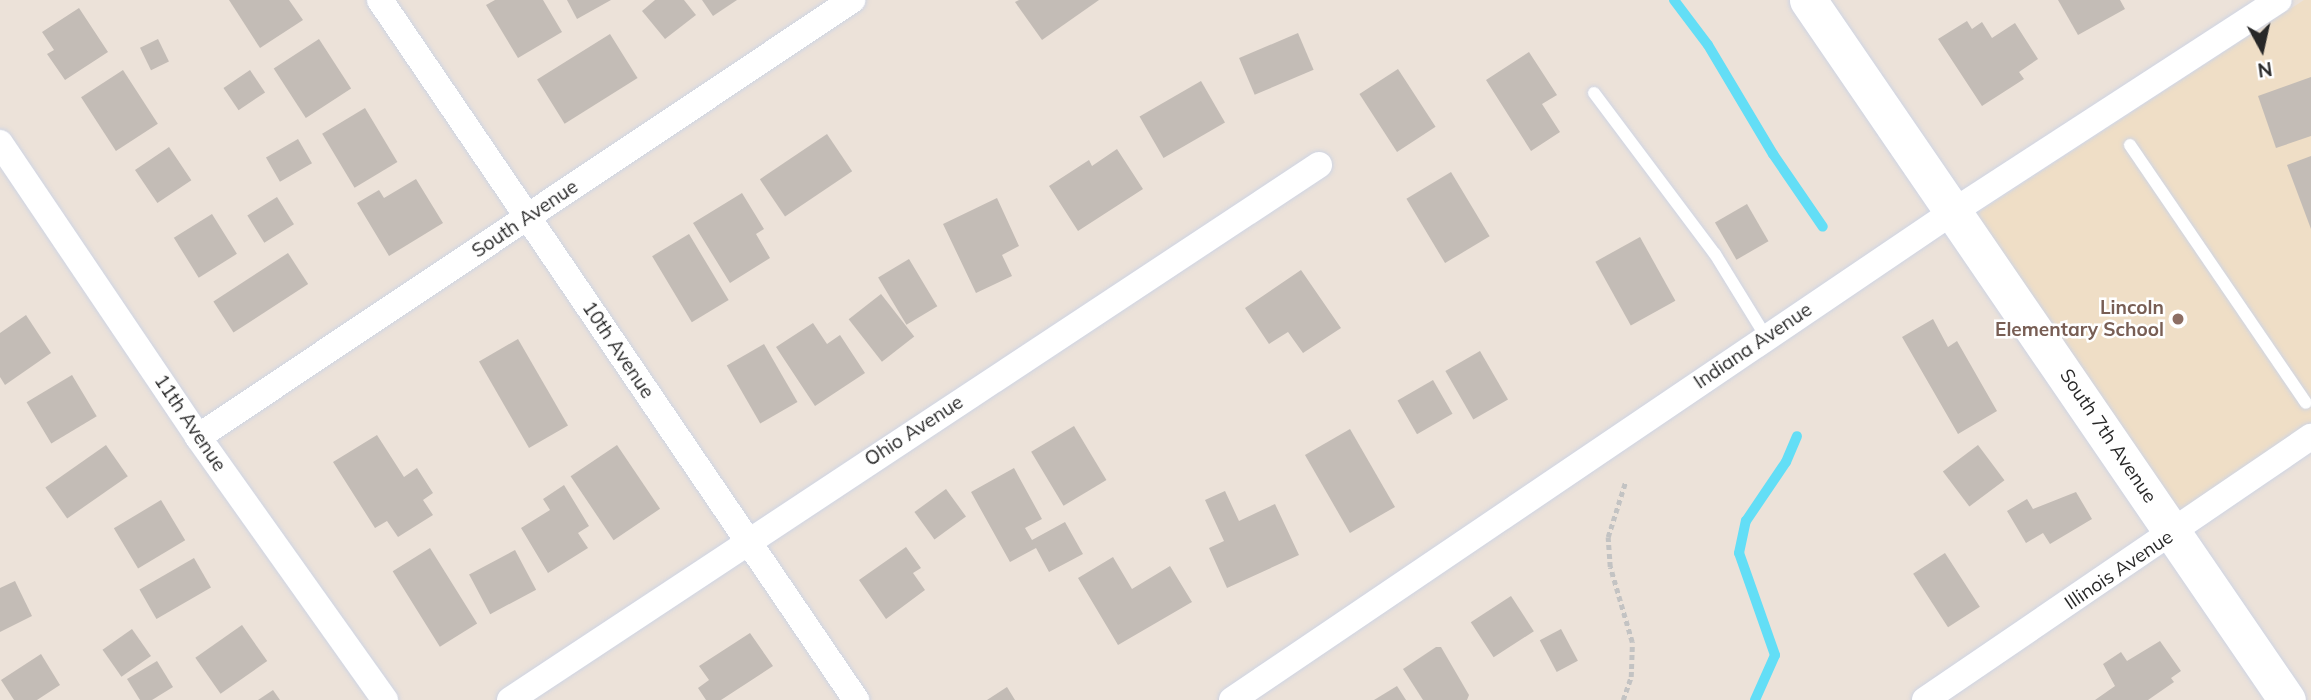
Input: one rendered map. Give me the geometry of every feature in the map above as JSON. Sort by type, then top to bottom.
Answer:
[{"type":"street","name":"10th Avenue","points":[[380,0],[856,700]]},
{"type":"street","name":"South Avenue","points":[[198,437],[852,0]]},
{"type":"street","name":"South 7th Avenue","points":[[1808,0],[2287,700]]},
{"type":"street","name":"Indiana Avenue","points":[[1232,700],[1954,211],[2280,0]]},
{"type":"street","name":"11th Avenue","points":[[0,143],[198,437],[384,700]]},
{"type":"street","name":"Ohio Avenue","points":[[510,700],[1319,165]]},
{"type":"street","name":"Illinois Avenue","points":[[1926,700],[2311,437]]},
{"type":"lane","points":[[1594,93],[1715,254],[1766,337]]},
{"type":"lane","points":[[2130,145],[2306,403]]},
{"type":"path","points":[[1623,700],[1631,677],[1632,642],[1610,567],[1608,537],[1625,483]]},
{"type":"shaded area","name":"Lincoln Elementary School","points":[[2304,0],[2311,0],[2311,422],[2181,513],[1973,216]]},
{"type":"building","points":[[229,0],[289,0],[303,20],[260,48]]},
{"type":"building","points":[[495,0],[543,0],[562,32],[518,58],[486,5]]},
{"type":"building","points":[[567,0],[611,0],[577,19]]},
{"type":"building","points":[[655,0],[684,0],[696,15],[665,39],[642,11]]},
{"type":"building","points":[[702,0],[737,0],[713,16]]},
{"type":"building","points":[[1099,0],[1042,40],[1015,2]]},
{"type":"building","points":[[2058,0],[2120,0],[2125,9],[2078,35]]},
{"type":"building","points":[[79,8],[108,52],[65,80],[47,54],[54,50],[42,32]]},
{"type":"building","points":[[1967,21],[1972,29],[1982,22],[1992,38],[2015,23],[2038,59],[2019,72],[2024,79],[1982,106],[1938,39]]},
{"type":"building","points":[[1298,33],[1314,70],[1255,95],[1239,58]]},
{"type":"building","points":[[610,34],[638,78],[565,124],[537,80]]},
{"type":"building","points":[[158,39],[169,61],[151,70],[140,48]]},
{"type":"building","points":[[319,39],[351,88],[306,118],[274,68]]},
{"type":"building","points":[[1529,52],[1557,95],[1542,104],[1560,132],[1531,151],[1486,80]]},
{"type":"building","points":[[1398,69],[1436,127],[1397,152],[1359,94]]},
{"type":"building","points":[[123,70],[158,124],[116,151],[81,97]]},
{"type":"building","points":[[250,70],[265,92],[239,110],[223,88]]},
{"type":"building","points":[[2311,77],[2311,136],[2276,148],[2258,96]]},
{"type":"building","points":[[1201,81],[1225,123],[1164,158],[1140,116]]},
{"type":"building","points":[[365,108],[397,162],[355,188],[322,134]]},
{"type":"building","points":[[827,134],[852,171],[785,217],[760,179]]},
{"type":"building","points":[[298,139],[312,163],[280,182],[266,158]]},
{"type":"building","points":[[169,147],[191,180],[157,203],[135,170]]},
{"type":"building","points":[[1117,149],[1143,189],[1078,231],[1049,186],[1089,160],[1092,166]]},
{"type":"building","points":[[2311,156],[2311,229],[2287,165]]},
{"type":"building","points":[[1451,172],[1490,236],[1445,263],[1406,199]]},
{"type":"building","points":[[416,179],[443,223],[389,256],[357,203],[379,190],[384,198]]},
{"type":"building","points":[[742,193],[764,229],[756,234],[770,258],[730,283],[693,223]]},
{"type":"building","points":[[277,197],[294,224],[264,243],[247,216]]},
{"type":"building","points":[[997,198],[1019,246],[1002,255],[1012,276],[976,293],[943,224]]},
{"type":"building","points":[[1747,204],[1768,241],[1736,260],[1715,222]]},
{"type":"building","points":[[212,214],[237,254],[199,278],[174,238]]},
{"type":"building","points":[[689,234],[729,300],[692,322],[652,256]]},
{"type":"building","points":[[1640,237],[1675,301],[1631,326],[1595,262]]},
{"type":"building","points":[[288,253],[308,284],[234,333],[213,301]]},
{"type":"building","points":[[909,259],[937,306],[906,325],[878,278]]},
{"type":"building","points":[[1301,270],[1341,328],[1303,353],[1288,332],[1269,344],[1245,308]]},
{"type":"building","points":[[881,294],[914,337],[882,362],[849,319]]},
{"type":"building","points":[[26,315],[51,353],[5,385],[0,377],[0,333]]},
{"type":"building","points":[[1933,319],[1948,347],[1957,341],[1997,411],[1958,434],[1902,337]]},
{"type":"building","points":[[813,323],[827,344],[840,335],[865,373],[815,406],[776,347]]},
{"type":"building","points":[[518,339],[568,426],[529,448],[479,362]]},
{"type":"building","points":[[764,344],[798,402],[760,424],[727,366]]},
{"type":"building","points":[[1480,351],[1508,399],[1473,419],[1445,371]]},
{"type":"building","points":[[72,375],[97,416],[51,443],[27,402]]},
{"type":"building","points":[[1433,380],[1452,414],[1417,434],[1397,400]]},
{"type":"building","points":[[1074,426],[1106,480],[1064,506],[1031,452]]},
{"type":"building","points":[[1350,429],[1395,507],[1350,533],[1305,455]]},
{"type":"building","points":[[377,435],[404,477],[417,468],[433,493],[423,500],[433,515],[398,537],[387,521],[375,528],[333,462]]},
{"type":"building","points":[[106,445],[128,476],[67,519],[45,487]]},
{"type":"building","points":[[617,445],[660,509],[614,540],[571,476]]},
{"type":"building","points":[[1978,445],[2004,480],[1969,507],[1943,471]]},
{"type":"building","points":[[1014,468],[1042,519],[1025,528],[1032,540],[1065,522],[1083,554],[1049,572],[1036,548],[1010,562],[971,492]]},
{"type":"building","points":[[564,485],[589,526],[578,533],[588,548],[548,573],[521,528],[550,510],[543,499]]},
{"type":"building","points":[[946,489],[966,517],[934,539],[914,512]]},
{"type":"building","points":[[1225,491],[1239,521],[1275,504],[1299,555],[1227,588],[1209,548],[1224,541],[1205,500]]},
{"type":"building","points":[[2076,492],[2092,519],[2050,544],[2043,533],[2026,543],[2007,511],[2027,499],[2033,509]]},
{"type":"building","points":[[161,500],[185,540],[138,569],[114,528]]},
{"type":"building","points":[[906,547],[921,568],[913,573],[925,590],[886,619],[859,580]]},
{"type":"building","points":[[430,548],[477,623],[440,647],[393,571]]},
{"type":"building","points":[[515,550],[536,590],[490,614],[469,574]]},
{"type":"building","points":[[1945,553],[1980,607],[1948,627],[1913,574]]},
{"type":"building","points":[[1113,557],[1132,589],[1170,566],[1192,602],[1118,645],[1078,578]]},
{"type":"building","points":[[194,558],[211,587],[156,619],[139,590]]},
{"type":"building","points":[[15,581],[32,616],[0,632],[0,588]]},
{"type":"building","points":[[1511,596],[1534,631],[1494,657],[1471,622]]},
{"type":"building","points":[[242,625],[267,661],[221,694],[195,658]]},
{"type":"building","points":[[132,629],[151,656],[121,677],[103,650]]},
{"type":"building","points":[[1561,629],[1578,661],[1557,672],[1540,640]]},
{"type":"building","points":[[750,633],[773,666],[721,700],[706,700],[698,688],[709,680],[699,666]]},
{"type":"building","points":[[2160,641],[2181,671],[2171,678],[2174,682],[2148,700],[2095,700],[2115,686],[2103,664],[2121,652],[2127,661]]},
{"type":"building","points":[[1436,647],[1441,647],[1469,695],[1467,700],[1423,700],[1403,669]]},
{"type":"building","points":[[41,654],[60,685],[37,700],[14,700],[1,680]]},
{"type":"building","points":[[157,661],[173,687],[152,700],[140,700],[127,679]]},
{"type":"building","points":[[1397,686],[1406,700],[1374,700]]},
{"type":"building","points":[[1007,687],[1015,700],[987,700]]},
{"type":"building","points":[[273,690],[280,700],[258,700]]},
{"type":"waterway","points":[[1674,0],[1708,45],[1773,154],[1823,227]]},
{"type":"waterway","points":[[1755,700],[1775,655],[1739,553],[1746,521],[1786,462],[1797,436]]},
{"type":"place","name":"Lincoln Elementary School","points":[[2178,319]]}]
